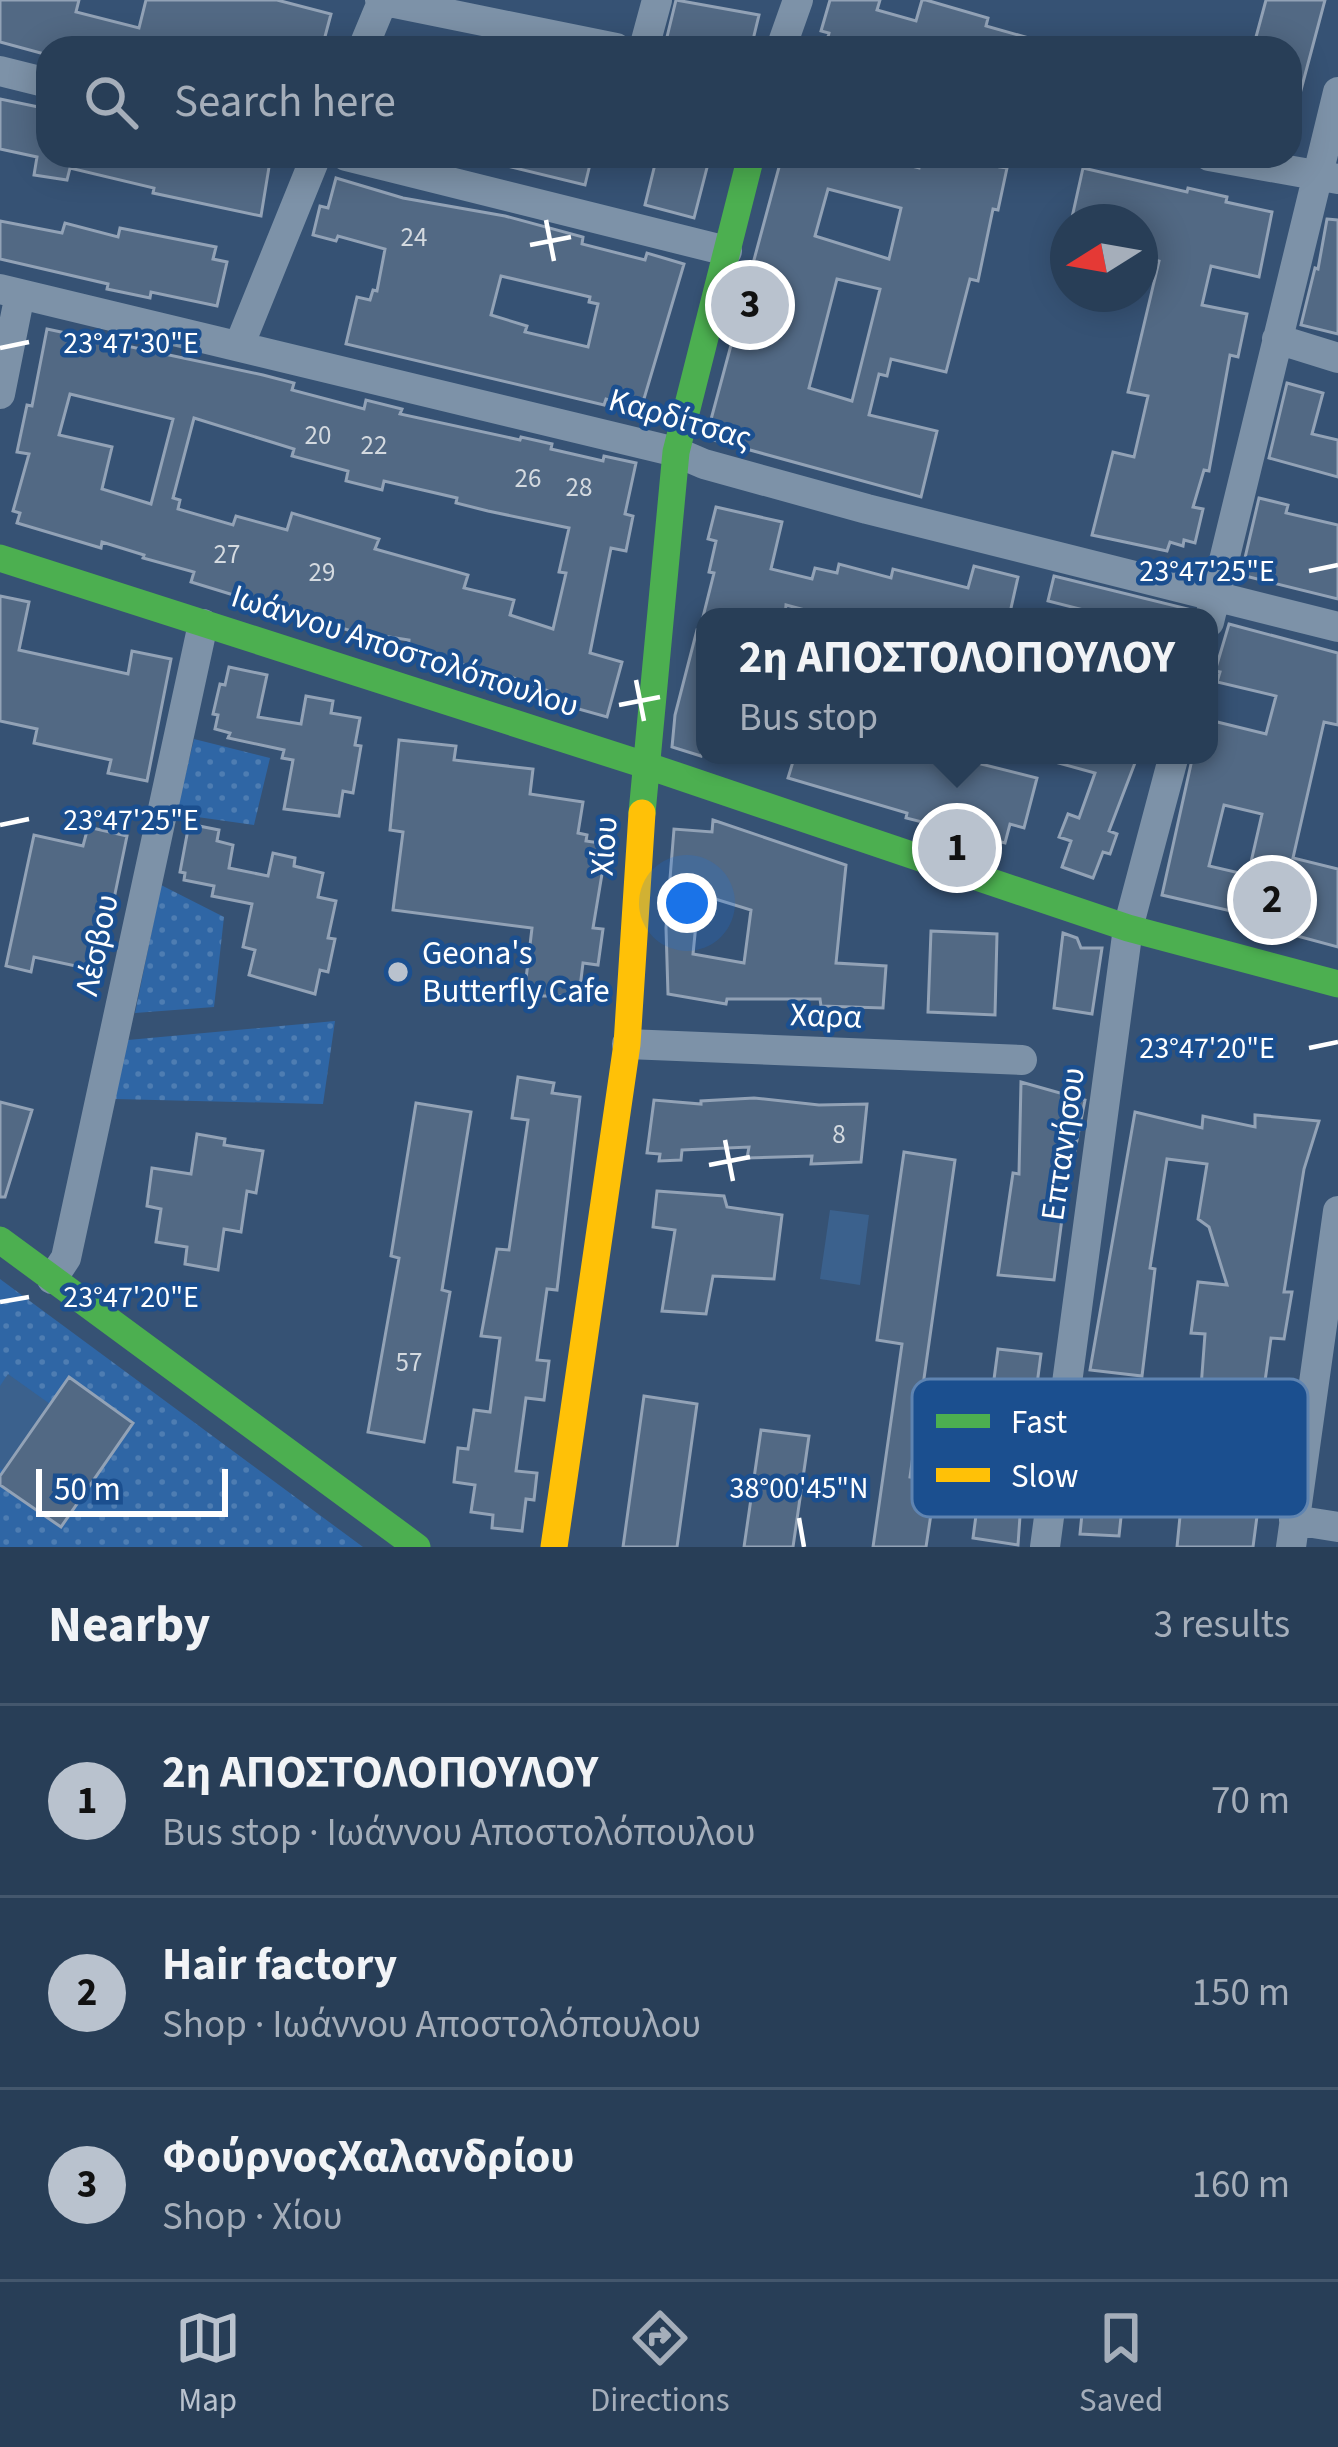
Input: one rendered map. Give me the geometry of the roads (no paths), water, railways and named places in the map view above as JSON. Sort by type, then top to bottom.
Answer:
[{"type":"street","points":[[368,36],[382,0],[558,36]]},
{"type":"street","points":[[647,36],[657,0]]},
{"type":"street","points":[[785,36],[798,0]]},
{"type":"street","points":[[0,71],[36,80]]},
{"type":"street","points":[[1213,608],[1277,339],[1328,177],[1338,92]]},
{"type":"street","points":[[239,346],[311,168]]},
{"type":"street","points":[[394,168],[728,251]]},
{"type":"street","name":"Χίου","points":[[554,1547],[627,1044],[645,765],[676,452],[748,168]]},
{"type":"street","points":[[1277,168],[1328,177]]},
{"type":"street","points":[[0,394],[10,291]]},
{"type":"street","name":"Καρδίτσας","points":[[10,291],[676,452],[704,464],[1213,608]]},
{"type":"street","points":[[1277,339],[1338,358]]},
{"type":"street","name":"Ιωάννου Αποστολόπουλου","points":[[0,558],[645,765],[1128,928],[1338,985]]},
{"type":"street","name":"Καρδίτσας","points":[[1218,609],[1338,627]]},
{"type":"street","name":"Λέσβου","points":[[52,1279],[66,1258],[203,624]]},
{"type":"street","name":"Επτανήσου","points":[[1068,1379],[1128,928],[1172,764]]},
{"type":"street","name":"Χαρα","points":[[627,1044],[1022,1060]]},
{"type":"street","points":[[1308,1429],[1338,1211]]},
{"type":"street","points":[[0,1240],[417,1547]]},
{"type":"street","name":"Επτανήσου","points":[[1045,1547],[1049,1517]]},
{"type":"street","points":[[1292,1533],[1338,1527]]},
{"type":"place","name":"ΦούρνοςΧαλανδρίου","points":[[750,305]]},
{"type":"place","name":"2η ΑΠΟΣΤΟΛΟΠΟΥΛΟΥ","points":[[957,848]]},
{"type":"place","name":"Hair factory","points":[[1272,900]]},
{"type":"place","name":"Geona's Butterfly Cafe","points":[[398,972]]}]
